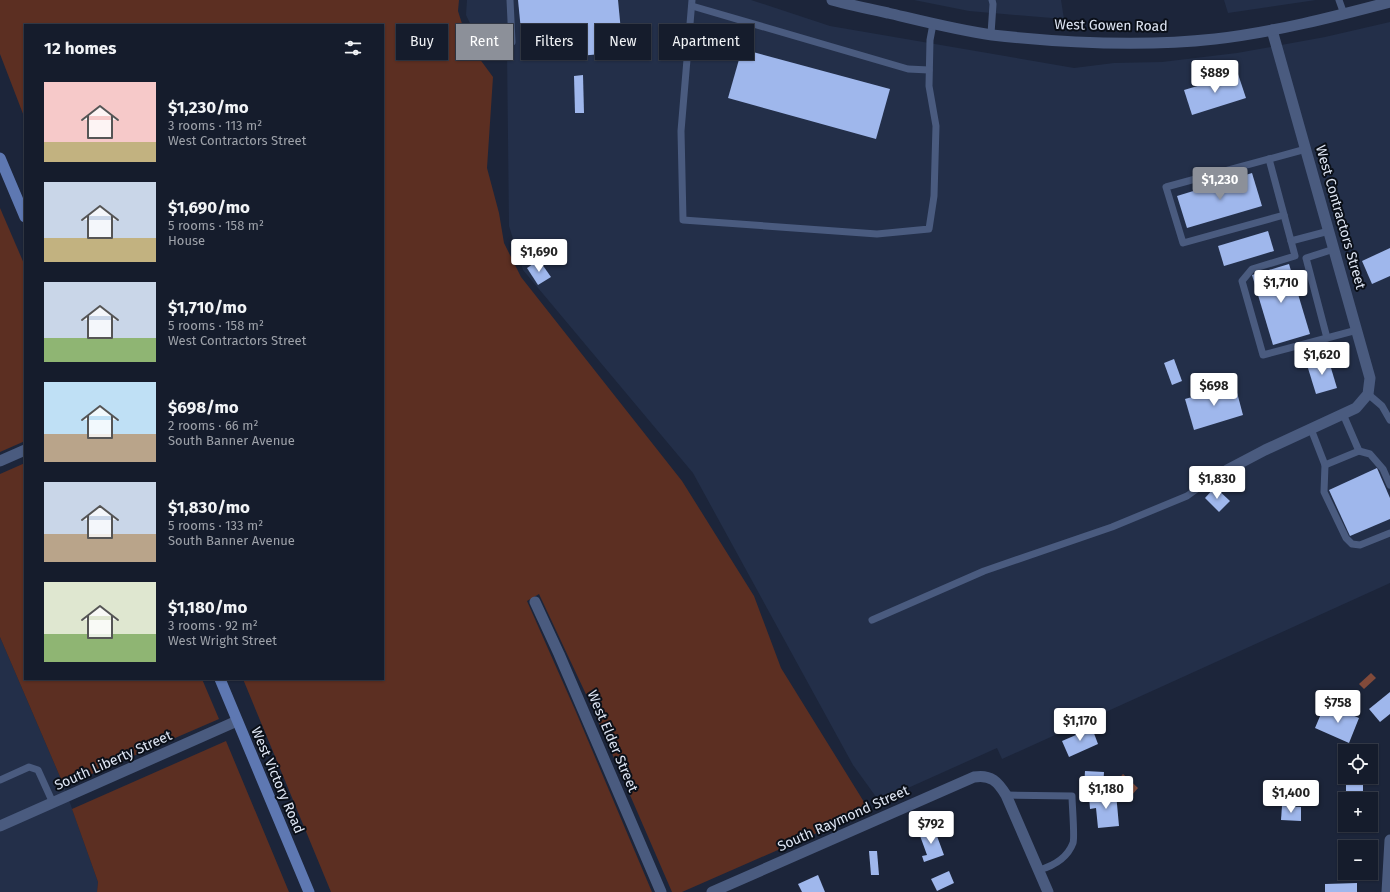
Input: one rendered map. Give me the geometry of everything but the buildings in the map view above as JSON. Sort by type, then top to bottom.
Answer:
[{"type":"main road","points":[[0,158],[24,215]]},
{"type":"main road","name":"West Victory Road","points":[[220,680],[309,892]]},
{"type":"street","name":"West Gowen Road","points":[[832,0],[933,24],[991,34],[1081,42],[1147,43],[1215,39],[1272,30],[1390,2]]},
{"type":"street","name":"West Contractors Street","points":[[1272,30],[1370,378],[1368,394]]},
{"type":"street","points":[[1227,470],[1265,450],[1356,408],[1368,394]]},
{"type":"street","points":[[0,461],[24,450]]},
{"type":"street","name":"West Elder Street","points":[[535,602],[559,654],[661,892]]},
{"type":"street","name":"South Liberty Street","points":[[0,826],[237,721]]},
{"type":"street","name":"South Raymond Street","points":[[712,892],[974,777],[988,777],[998,783],[1006,796]]},
{"type":"street","points":[[1006,796],[1048,892]]},
{"type":"street","points":[[1387,892],[1390,840]]},
{"type":"lane","points":[[510,0],[511,24]]},
{"type":"lane","points":[[991,34],[992,0]]},
{"type":"lane","points":[[1339,0],[1344,14]]},
{"type":"lane","points":[[929,70],[908,69],[692,3],[681,131],[683,220],[877,234],[929,230],[934,196],[936,126],[929,86],[930,40],[933,24]]},
{"type":"lane","points":[[1284,215],[1183,243],[1166,187],[1306,149]]},
{"type":"lane","points":[[1269,159],[1295,256]]},
{"type":"lane","points":[[1291,241],[1329,231]]},
{"type":"lane","points":[[1334,249],[1306,258],[1295,256],[1252,269],[1242,281],[1263,355],[1357,330]]},
{"type":"lane","points":[[1306,258],[1327,338]]},
{"type":"lane","points":[[1368,394],[1382,406],[1390,420]]},
{"type":"lane","points":[[1343,414],[1359,451]]},
{"type":"lane","points":[[1311,429],[1324,465],[1324,492],[1346,538],[1352,544],[1360,545],[1390,533]]},
{"type":"lane","points":[[1324,465],[1359,451],[1370,454],[1383,469],[1390,485]]},
{"type":"lane","points":[[872,620],[984,571],[1112,527],[1187,496],[1218,474],[1227,470]]},
{"type":"lane","points":[[0,780],[29,768],[38,770],[53,803]]},
{"type":"lane","points":[[1006,796],[1072,796],[1073,843],[1064,857],[1053,866],[1039,870]]},
{"type":"shaded area","points":[[0,0],[459,0],[458,11],[462,24],[456,24],[456,60],[480,60],[493,77],[487,168],[499,213],[504,243],[521,277],[682,481],[754,596],[781,668],[869,810],[682,892],[672,892],[591,705],[539,594],[527,601],[576,712],[652,892],[331,892],[243,680],[384,680],[384,24],[24,24],[24,116],[0,54]]},
{"type":"shaded area","points":[[467,0],[751,0],[830,26],[1074,68],[1114,63],[1162,62],[1237,53],[1325,37],[1390,22],[1390,583],[1002,759],[997,748],[879,801],[853,765],[693,473],[523,270],[509,226],[507,60],[513,60],[513,24],[470,24],[466,15]]},
{"type":"shaded area","points":[[914,0],[1061,0],[1064,19],[969,11]]},
{"type":"shaded area","points":[[1224,0],[1316,0],[1228,13]]},
{"type":"shaded area","points":[[0,208],[24,264],[24,441],[0,452]]},
{"type":"shaded area","points":[[24,463],[24,680],[202,680],[219,719],[64,786],[0,637],[0,474]]},
{"type":"shaded area","points":[[0,637],[64,786],[98,882],[97,892],[0,892]]},
{"type":"shaded area","points":[[1371,673],[1376,678],[1364,689],[1359,684]]},
{"type":"shaded area","points":[[226,741],[289,892],[97,892],[98,882],[72,809]]},
{"type":"shaded area","points":[[1123,774],[1138,788],[1131,796],[1116,782]]}]
